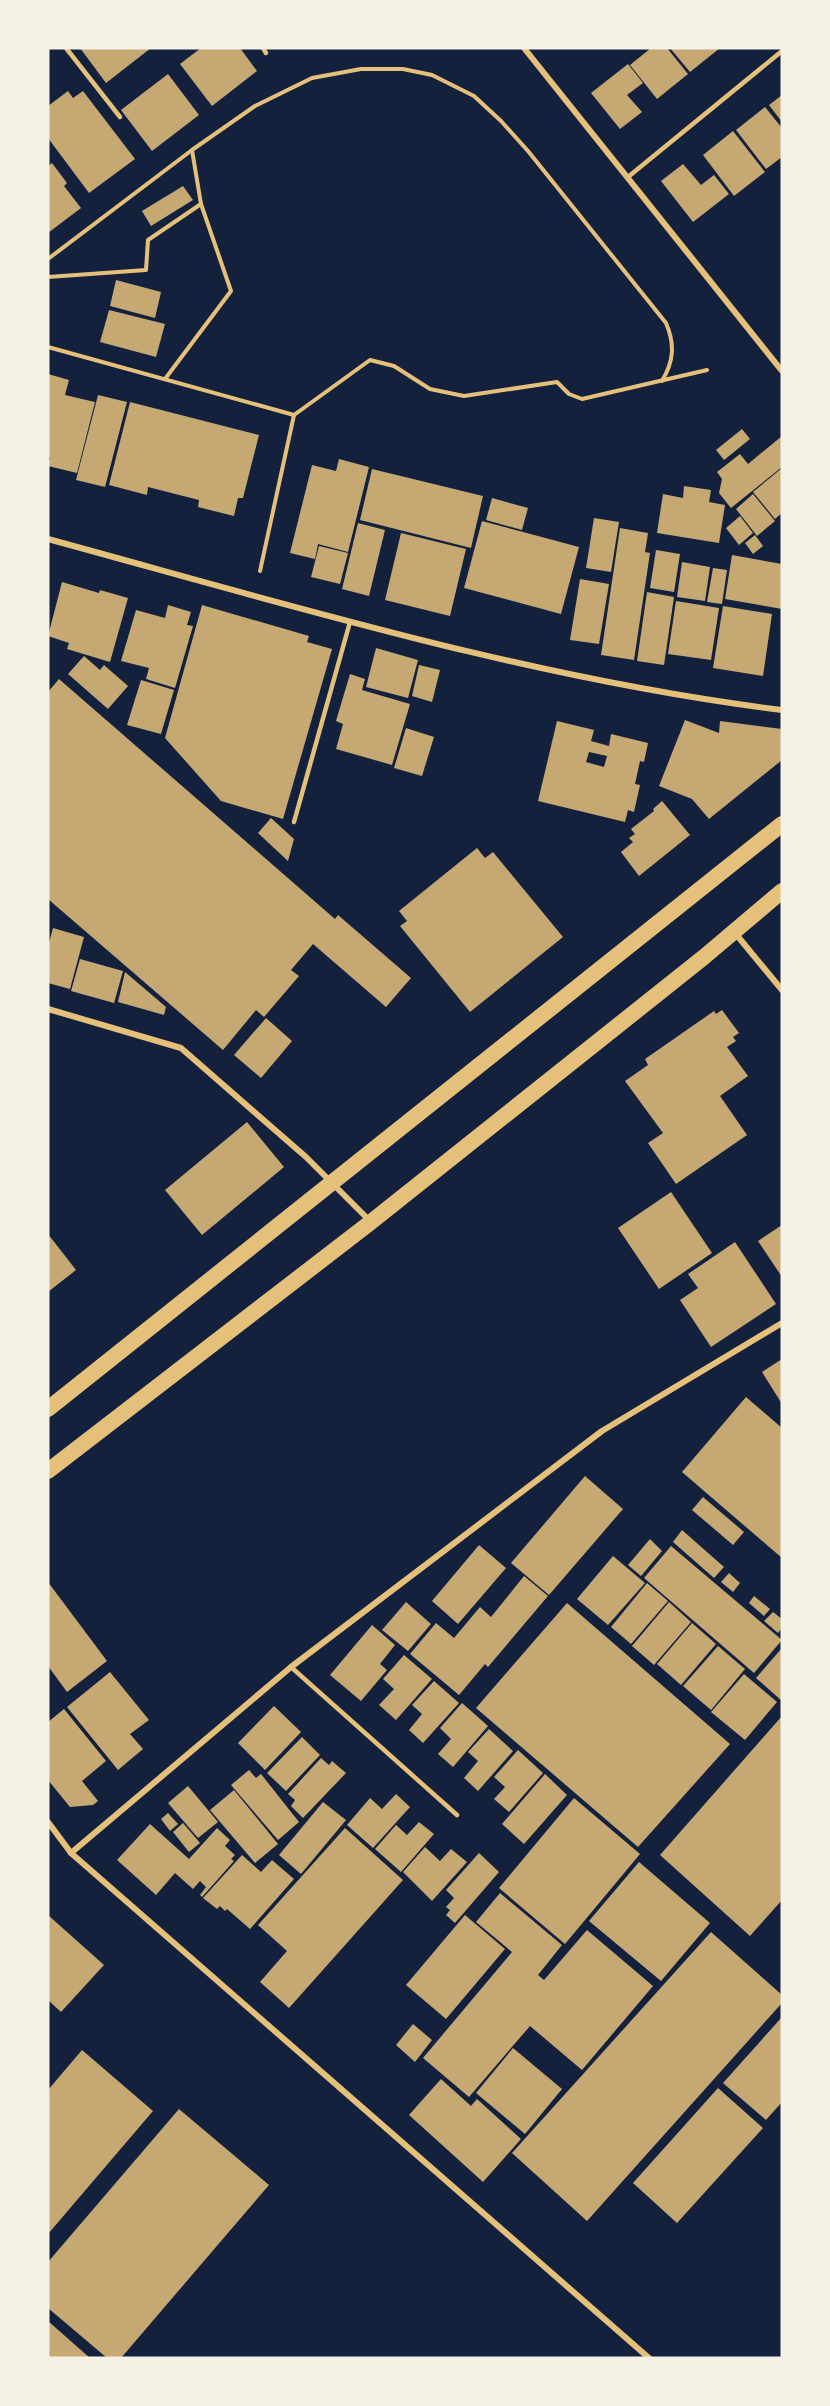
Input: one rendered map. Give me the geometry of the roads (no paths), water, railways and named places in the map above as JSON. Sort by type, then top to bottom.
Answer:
[{"type":"highway","points":[[48,1409],[782,824]]},
{"type":"highway","points":[[48,1471],[371,1222],[704,957],[733,930],[782,891]]},
{"type":"street","points":[[524,48],[782,370]]},
{"type":"street","points":[[48,541],[450,649],[695,699],[782,710]]},
{"type":"street","points":[[733,930],[782,990]]},
{"type":"street","points":[[48,1009],[181,1048],[332,1183],[371,1222]]},
{"type":"street","points":[[71,1853],[291,1667],[602,1431],[782,1323]]},
{"type":"street","points":[[48,1822],[71,1853],[649,2358]]},
{"type":"lane","points":[[66,48],[120,117]]},
{"type":"lane","points":[[262,48],[266,53]]},
{"type":"lane","points":[[628,177],[782,51]]},
{"type":"lane","points":[[294,822],[350,622]]},
{"type":"lane","points":[[291,1667],[457,1815]]}]
